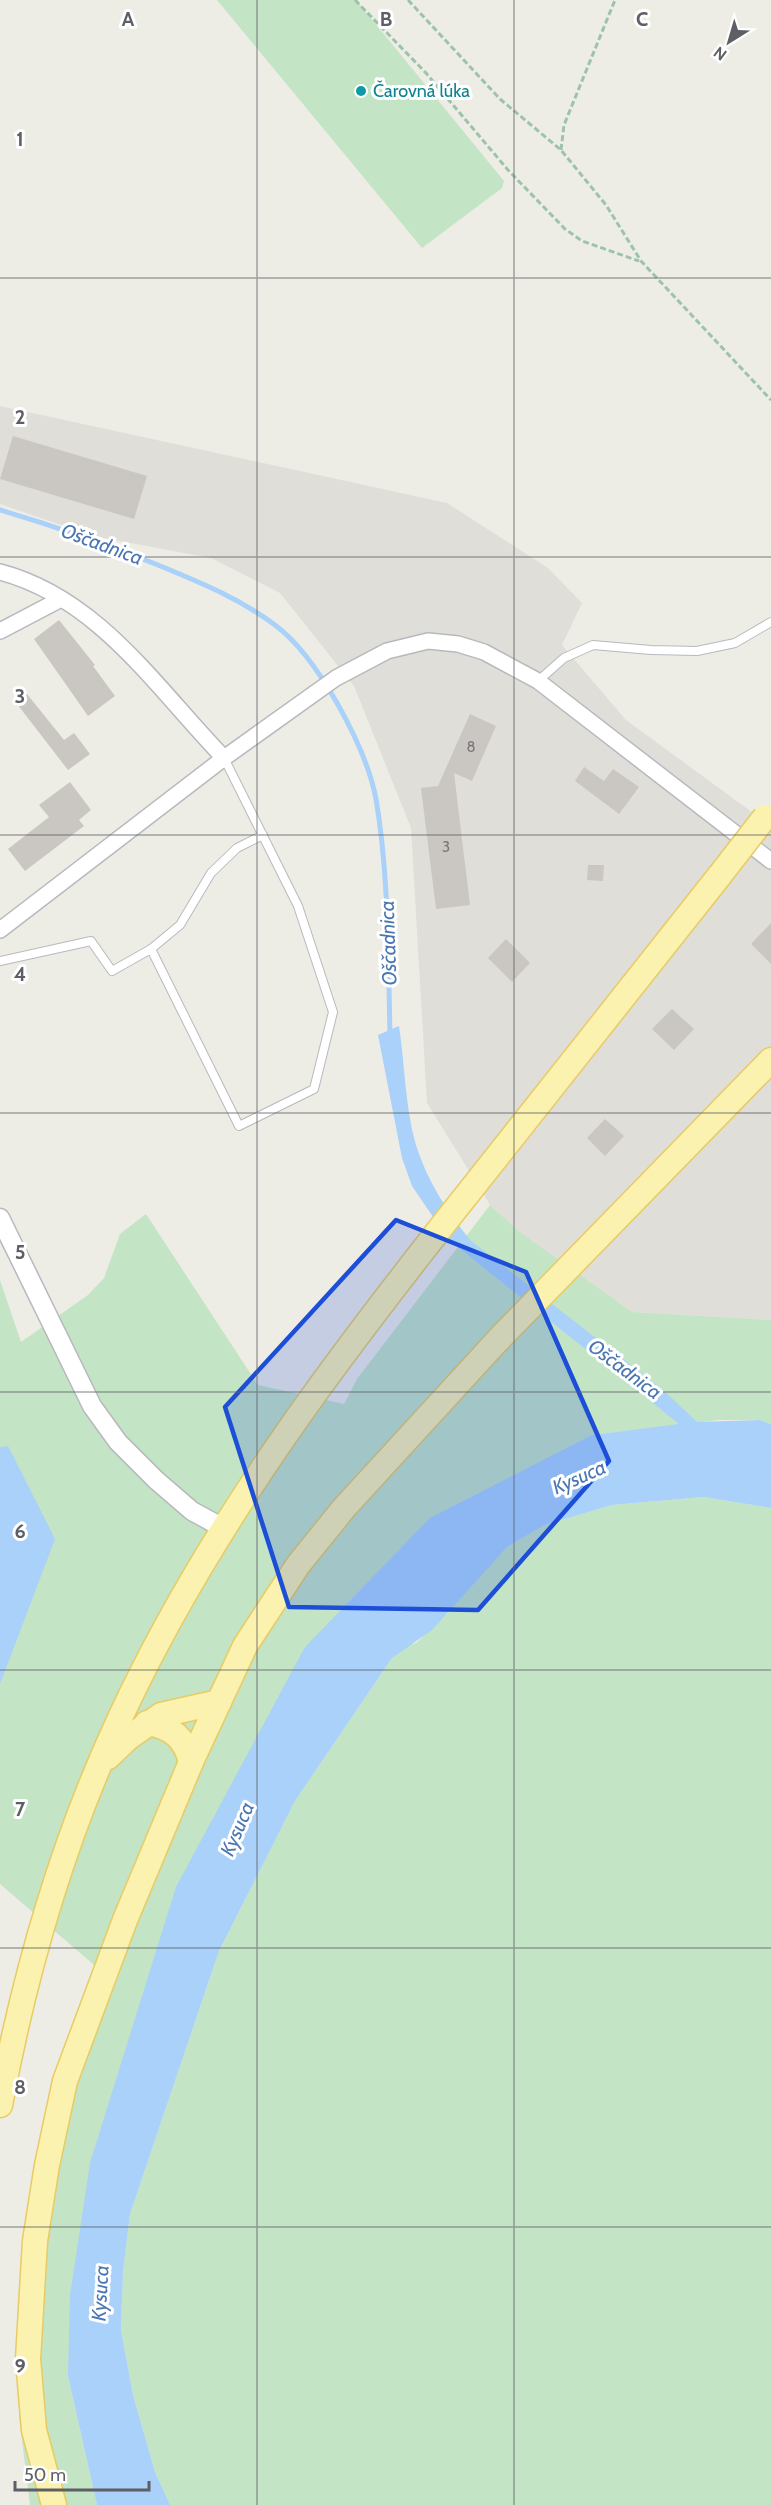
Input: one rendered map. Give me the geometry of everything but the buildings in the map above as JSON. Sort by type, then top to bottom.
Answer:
[{"type":"main road","points":[[0,2105],[14,2034],[41,1925],[97,1771],[156,1647],[223,1528],[280,1441],[427,1243],[768,814]]},
{"type":"main road","points":[[54,2505],[34,2430],[28,2359],[35,2241],[47,2165],[65,2081],[125,1920],[191,1762],[251,1637],[274,1599],[319,1536],[498,1340],[771,1060]]},
{"type":"main road","points":[[97,1771],[115,1749],[147,1723],[174,1710],[219,1702]]},
{"type":"main road","points":[[147,1723],[172,1730],[181,1739],[191,1762]]},
{"type":"street","points":[[0,572],[80,609],[104,630],[224,758]]},
{"type":"street","points":[[0,631],[61,599]]},
{"type":"street","points":[[0,930],[224,758],[336,678],[387,651],[428,641],[458,644],[484,652],[538,681],[771,861]]},
{"type":"street","points":[[0,1218],[92,1406],[118,1442],[156,1480],[192,1511],[223,1528]]},
{"type":"lane","points":[[538,681],[564,658],[593,645],[697,651],[735,643],[771,622]]},
{"type":"lane","points":[[151,949],[239,1126],[314,1089],[333,1012],[298,906],[224,758]]},
{"type":"lane","points":[[0,961],[91,941],[112,971],[151,949],[180,925],[211,873],[237,848],[263,835]]},
{"type":"path","points":[[355,0],[426,74],[508,170],[565,229],[582,242],[641,261]]},
{"type":"path","points":[[408,0],[500,99],[561,150],[606,206],[641,261],[771,400]]},
{"type":"path","points":[[561,150],[564,125],[615,0]]},
{"type":"highlighted area","points":[[396,1220],[526,1272],[609,1461],[478,1610],[289,1607],[225,1407]]},
{"type":"shaded area","points":[[0,406],[447,503],[548,568],[582,603],[562,645],[626,720],[771,826],[771,1320],[632,1312],[520,1232],[490,1205],[427,1103],[411,828],[354,686],[280,593],[211,558],[93,536],[0,504]]},
{"type":"green space","name":"Čarovná lúka","points":[[217,0],[356,0],[504,181],[502,188],[422,248]]},
{"type":"green space","points":[[490,1205],[520,1232],[632,1312],[771,1320],[771,1424],[760,1420],[719,1420],[592,1435],[305,1647],[68,2376],[97,2505],[30,2505],[19,2416],[39,2181],[101,1971],[0,1884],[0,1280],[21,1342],[88,1295],[104,1278],[120,1234],[146,1214],[258,1385],[344,1404],[357,1379]]},
{"type":"green space","points":[[703,1497],[771,1508],[771,2505],[170,2505],[155,2472],[133,2395],[121,2330],[123,2272],[130,2214],[219,1951],[295,1801],[392,1658],[406,1646],[416,1643],[447,1614],[474,1580],[507,1547],[545,1525],[612,1505]]},
{"type":"water","name":"Kysuca","points":[[399,1026],[407,1101],[416,1145],[432,1184],[462,1230],[471,1241],[664,1391],[697,1422],[760,1420],[771,1424],[771,1508],[703,1497],[612,1505],[545,1525],[507,1547],[432,1630],[392,1658],[295,1801],[219,1951],[130,2214],[123,2272],[121,2330],[133,2395],[155,2472],[170,2505],[97,2505],[68,2376],[70,2295],[90,2163],[176,1887],[305,1647],[430,1518],[592,1435],[679,1424],[448,1239],[412,1186],[402,1158],[378,1035]]},
{"type":"water","points":[[8,1446],[55,1539],[0,1684],[0,1447]]},
{"type":"waterway","name":"Oščadnica","points":[[0,510],[119,550],[218,591],[275,625],[308,658],[338,704],[351,730],[371,778],[376,799],[386,887],[390,1034]]},
{"type":"place","name":"Čarovná lúka","points":[[361,91]]}]
